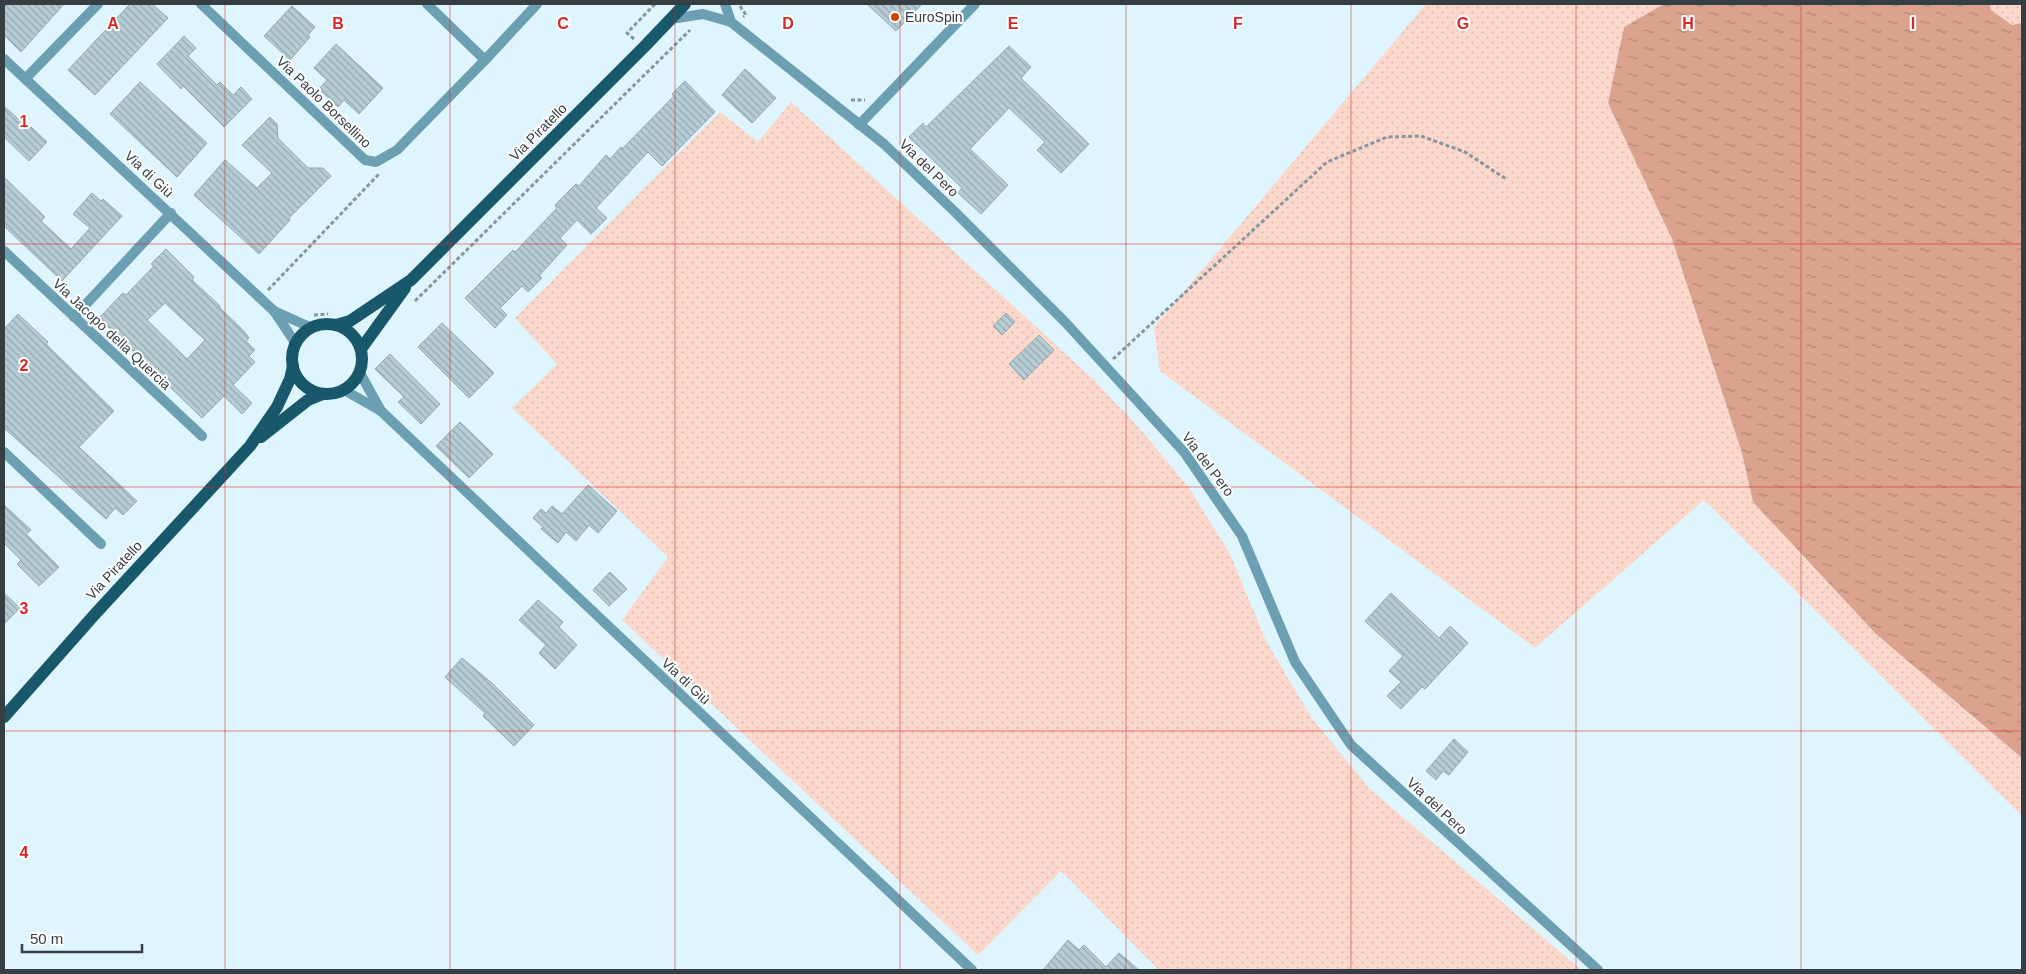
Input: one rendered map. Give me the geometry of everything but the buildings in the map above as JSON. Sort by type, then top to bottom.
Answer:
[{"type":"main road","name":"Via Piratello","points":[[361,349],[410,280],[685,4]]},
{"type":"main road","name":"Via Piratello","points":[[312,328],[336,319],[350,321],[410,280]]},
{"type":"main road","points":[[336,319],[355,338],[361,349],[360,373],[353,383],[344,390]]},
{"type":"main road","points":[[296,344],[302,335],[312,328]]},
{"type":"main road","name":"Via Piratello","points":[[4,717],[96,613],[250,446],[277,406],[290,379],[296,344]]},
{"type":"main road","points":[[293,366],[297,376],[304,385],[312,391],[323,394]]},
{"type":"main road","name":"Via Piratello","points":[[250,446],[308,400],[323,394],[334,394],[344,390]]},
{"type":"street","points":[[25,79],[98,4]]},
{"type":"street","name":"Via Paolo Borsellino","points":[[201,4],[365,160],[376,162],[397,150],[486,60],[537,4]]},
{"type":"street","points":[[427,4],[486,60]]},
{"type":"street","points":[[725,4],[733,23]]},
{"type":"street","points":[[859,125],[975,4]]},
{"type":"street","name":"Via del Pero","points":[[671,19],[703,14],[733,23],[884,144],[1066,323],[1184,452],[1242,536],[1295,662],[1351,745],[1598,970]]},
{"type":"street","name":"Via di Giù","points":[[4,59],[274,311],[296,344]]},
{"type":"street","points":[[74,318],[171,213]]},
{"type":"street","name":"Via Jacopo della Quercia","points":[[4,251],[202,436]]},
{"type":"street","name":"Via di Giù","points":[[274,311],[312,328]]},
{"type":"street","name":"Via di Giù","points":[[360,373],[381,411]]},
{"type":"street","name":"Via di Giù","points":[[344,390],[381,411],[972,970]]},
{"type":"street","points":[[4,452],[101,544]]},
{"type":"path","points":[[738,4],[753,21]]},
{"type":"path","points":[[733,23],[746,15]]},
{"type":"path","points":[[412,304],[684,34],[694,27]]},
{"type":"path","points":[[844,98],[861,101],[868,98]]},
{"type":"path","points":[[1105,366],[1327,162],[1388,137],[1421,136],[1466,152],[1506,179]]},
{"type":"path","points":[[260,298],[379,175],[387,155]]},
{"type":"path","points":[[309,313],[336,319]]},
{"type":"shaded area","points":[[1426,4],[1664,4],[1624,27],[1608,103],[1672,239],[1742,453],[1753,502],[1876,634],[2022,758],[2022,816],[1704,500],[1535,648],[1160,371],[1154,327]]},
{"type":"shaded area","points":[[1990,4],[2022,4],[2022,23],[2012,25],[1991,10]]},
{"type":"shaded area","points":[[791,102],[1094,380],[1140,429],[1189,488],[1230,554],[1266,641],[1311,717],[1369,788],[1581,970],[1156,970],[1157,968],[1061,871],[978,955],[622,620],[668,557],[512,408],[557,364],[515,318],[720,112],[758,142]]},
{"type":"water","points":[[1664,4],[1990,4],[1991,10],[2012,25],[2022,23],[2022,758],[1876,634],[1753,502],[1742,453],[1672,239],[1608,103],[1624,27]]},
{"type":"place","name":"EuroSpin","points":[[895,17]]}]
